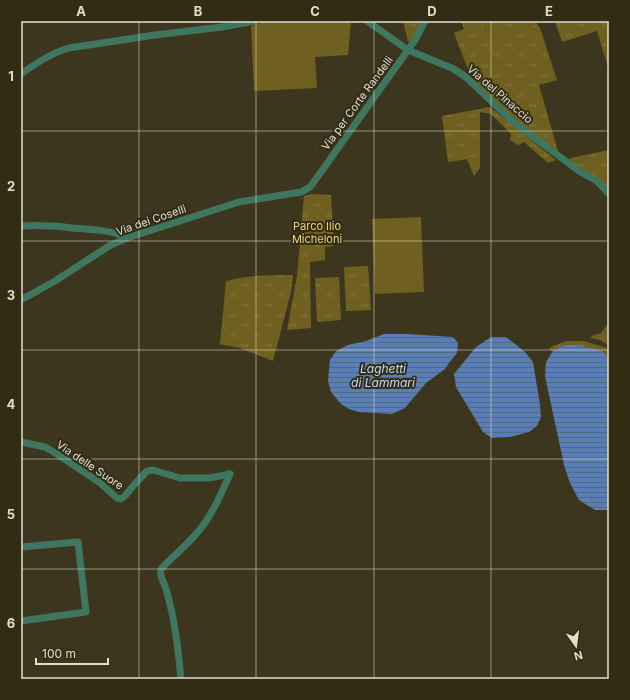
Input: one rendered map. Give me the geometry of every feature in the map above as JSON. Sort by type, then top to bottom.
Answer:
[{"type":"street","points":[[21,74],[45,58],[69,48],[255,21]]},
{"type":"street","name":"Via del Pinaccio","points":[[367,21],[408,50],[454,69],[467,78],[512,121],[597,182],[609,194]]},
{"type":"street","name":"Via per Corte Randelli","points":[[301,192],[311,186],[415,40],[426,21]]},
{"type":"street","name":"Via dei Coselli","points":[[21,300],[55,281],[110,246],[127,238],[239,202],[301,192]]},
{"type":"street","points":[[21,226],[35,225],[87,229],[120,234],[127,238]]},
{"type":"street","name":"Via delle Suore","points":[[21,442],[45,447],[99,482],[117,498],[121,499],[147,471],[153,470],[180,478],[209,478],[230,474],[218,500],[204,524],[196,534],[161,568],[160,572],[166,590],[177,638],[181,679]]},
{"type":"street","points":[[21,548],[78,542],[86,612],[21,621]]},
{"type":"green space","points":[[265,21],[351,21],[348,55],[315,57],[317,88],[254,91],[251,26]]},
{"type":"green space","points":[[403,21],[423,21],[413,39],[408,42]]},
{"type":"green space","points":[[461,21],[482,21],[490,39],[501,35],[496,21],[520,21],[522,28],[537,24],[540,28],[557,80],[539,85],[560,158],[510,119],[473,82],[454,33],[464,29]]},
{"type":"green space","points":[[482,21],[496,21],[501,35],[490,40]]},
{"type":"green space","points":[[520,21],[536,21],[537,24],[522,28]]},
{"type":"green space","points":[[555,21],[609,21],[609,70],[597,31],[562,42]]},
{"type":"green space","points":[[490,107],[556,160],[548,163],[524,142],[518,145],[510,140],[511,134],[491,114],[480,112],[480,168],[474,176],[467,159],[448,162],[442,116]]},
{"type":"green space","points":[[609,150],[609,192],[569,159]]},
{"type":"green space","name":"Parco Ilio Micheloni","points":[[312,194],[331,195],[334,246],[325,247],[325,260],[310,262],[311,328],[287,330],[297,276],[304,196]]},
{"type":"green space","points":[[421,217],[424,292],[375,294],[372,219]]},
{"type":"green space","points":[[368,266],[371,310],[346,311],[344,267]]},
{"type":"green space","points":[[293,275],[291,292],[273,361],[240,348],[220,344],[226,281],[251,276]]},
{"type":"green space","points":[[339,277],[341,320],[317,322],[315,278]]},
{"type":"green space","points":[[607,325],[609,333],[609,346],[600,340],[591,338],[592,336],[601,333]]},
{"type":"green space","points":[[566,341],[584,341],[607,348],[609,350],[609,358],[602,351],[565,345],[552,352],[549,348]]},
{"type":"water","name":"Laghetti di Lammari","points":[[384,334],[453,337],[458,343],[457,353],[445,369],[426,383],[405,408],[392,414],[359,412],[349,409],[341,404],[331,392],[328,381],[330,360],[336,351],[348,345],[366,341]]},
{"type":"water","points":[[491,337],[506,337],[525,352],[533,362],[541,417],[537,426],[529,432],[510,437],[492,438],[483,432],[456,387],[454,374],[476,347]]},
{"type":"water","points":[[565,345],[577,345],[602,351],[609,358],[609,510],[595,510],[579,500],[570,483],[564,465],[545,376],[546,362],[553,351]]}]
